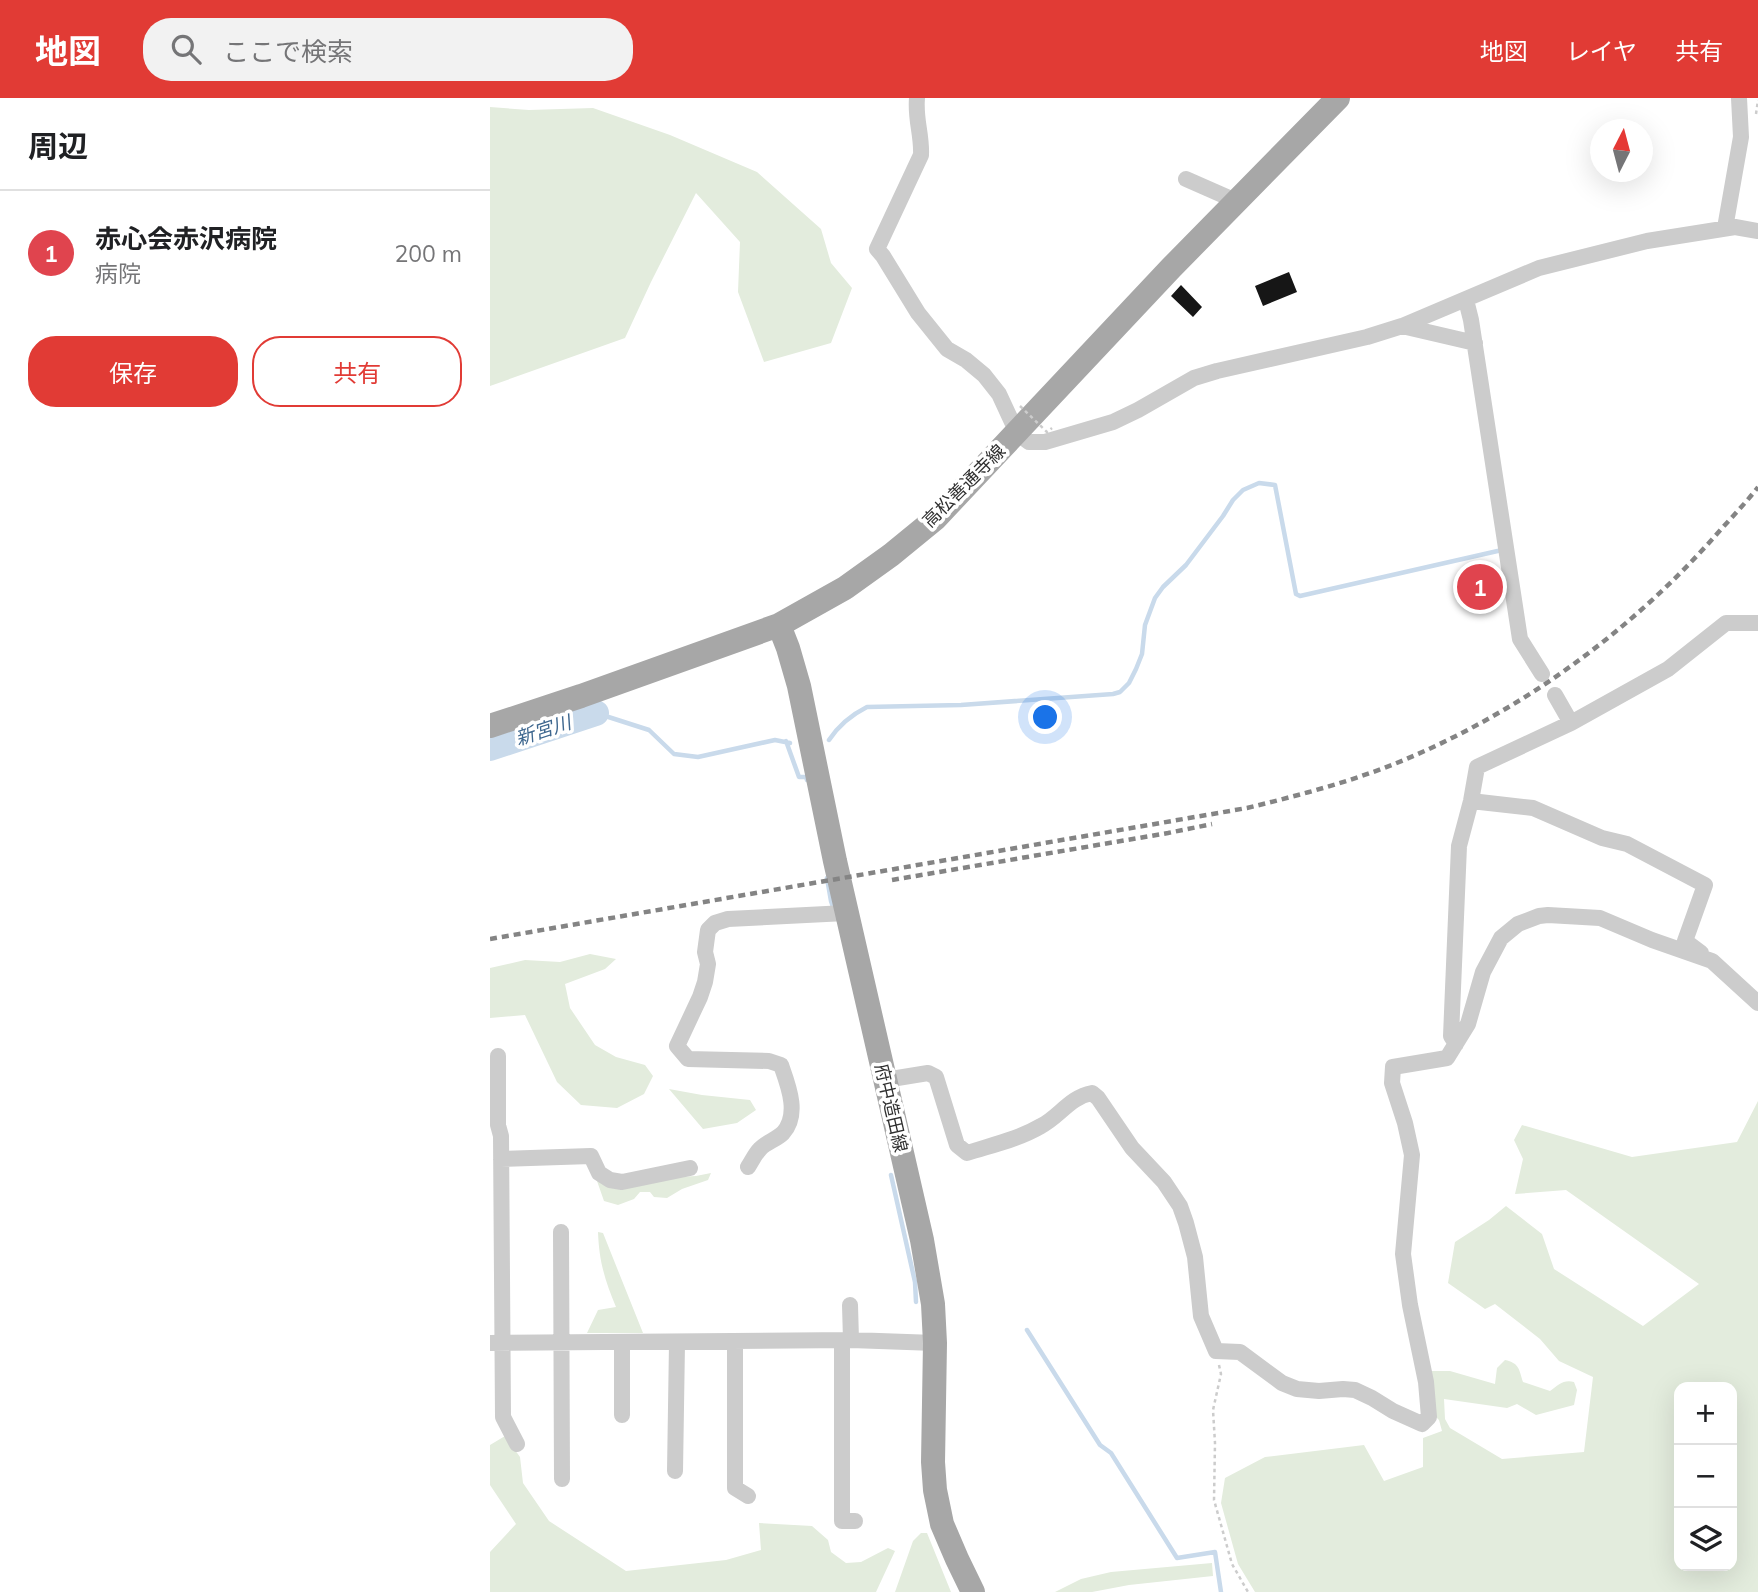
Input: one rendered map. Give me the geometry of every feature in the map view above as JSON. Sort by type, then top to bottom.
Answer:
[{"type":"main road","name":"高松善通寺線","points":[[490,726],[779,625],[845,587],[891,555],[935,519],[1171,268],[1338,98]]},
{"type":"main road","name":"府中造田線","points":[[779,625],[799,686],[846,912],[928,1273],[933,1304],[935,1490],[942,1524],[973,1592]]},
{"type":"street","points":[[917,98],[915,113],[922,140],[921,155],[877,249],[918,313],[947,349],[984,375],[999,394],[1017,433],[1030,442],[1045,442],[1113,422],[1194,378],[1367,337],[1402,326],[1539,268],[1647,241],[1735,227],[1758,231]]},
{"type":"street","points":[[1725,228],[1741,137],[1739,98]]},
{"type":"street","points":[[1186,179],[1236,201]]},
{"type":"street","points":[[1466,300],[1472,320],[1520,639],[1542,674]]},
{"type":"street","points":[[1402,326],[1475,343]]},
{"type":"street","points":[[1456,1044],[1451,1036],[1459,846],[1471,801],[1476,767],[1572,723],[1668,668],[1726,623],[1758,623]]},
{"type":"street","points":[[1555,695],[1572,723]]},
{"type":"street","points":[[1471,801],[1533,808],[1602,838],[1627,844],[1705,885],[1685,941],[1712,961],[1758,1003]]},
{"type":"street","points":[[748,1167],[761,1147],[785,1131],[789,1119],[790,1089],[781,1065],[769,1061],[688,1059],[677,1046],[705,982],[708,930],[715,923],[728,919],[846,912]]},
{"type":"street","points":[[885,1080],[928,1073],[936,1077],[957,1144],[967,1153],[1026,1134],[1044,1125],[1083,1095],[1092,1093],[1132,1148],[1164,1182],[1180,1206],[1195,1257],[1201,1316],[1216,1351],[1240,1352],[1282,1383],[1297,1389],[1355,1391],[1422,1424],[1429,1418],[1426,1382],[1410,1306],[1403,1254],[1412,1155],[1392,1083],[1392,1067],[1447,1058],[1468,1024],[1483,972],[1501,938],[1518,924],[1539,916],[1600,918],[1712,961]]},
{"type":"street","points":[[498,1056],[494,1125],[500,1136],[501,1159],[496,1234],[496,1343],[503,1417],[517,1444]]},
{"type":"street","points":[[501,1159],[591,1156],[598,1173],[610,1180],[622,1182],[690,1168]]},
{"type":"street","points":[[561,1232],[562,1479]]},
{"type":"street","points":[[850,1305],[846,1341],[842,1521],[855,1521]]},
{"type":"street","points":[[496,1343],[934,1343]]},
{"type":"street","points":[[622,1343],[622,1415]]},
{"type":"street","points":[[675,1471],[677,1343]]},
{"type":"street","points":[[735,1343],[735,1488],[748,1496]]},
{"type":"path","points":[[1020,406],[1047,432],[1052,428]]},
{"type":"path","points":[[1216,1351],[1221,1374],[1213,1410],[1214,1500],[1232,1564],[1248,1592]]},
{"type":"green space","points":[[490,107],[529,110],[593,108],[670,135],[757,172],[821,229],[831,263],[852,288],[831,343],[764,362],[738,292],[740,242],[696,193],[625,338],[490,386]]},
{"type":"green space","points":[[590,954],[616,959],[605,969],[565,984],[570,1008],[595,1045],[616,1057],[645,1065],[653,1076],[644,1094],[617,1108],[581,1105],[557,1082],[525,1015],[490,1018],[490,968],[525,960],[560,962]]},
{"type":"green space","points":[[669,1089],[750,1100],[756,1110],[737,1123],[703,1129]]},
{"type":"green space","points":[[1758,1101],[1758,1592],[1255,1592],[1238,1564],[1221,1503],[1225,1478],[1265,1457],[1364,1445],[1384,1481],[1423,1467],[1423,1438],[1442,1431],[1439,1420],[1433,1414],[1429,1371],[1450,1371],[1495,1384],[1497,1368],[1505,1360],[1516,1365],[1523,1382],[1550,1391],[1564,1382],[1574,1382],[1577,1390],[1574,1405],[1536,1415],[1517,1404],[1507,1408],[1444,1399],[1445,1419],[1450,1428],[1502,1459],[1584,1452],[1593,1377],[1559,1361],[1540,1339],[1495,1304],[1485,1309],[1448,1283],[1455,1242],[1506,1206],[1542,1234],[1554,1269],[1643,1326],[1699,1284],[1566,1190],[1515,1194],[1523,1159],[1514,1140],[1522,1125],[1632,1157],[1737,1142]]},
{"type":"green space","points":[[711,1173],[708,1180],[682,1189],[667,1198],[654,1197],[650,1192],[640,1192],[634,1199],[618,1205],[604,1201],[597,1181],[696,1176]]},
{"type":"green space","points":[[598,1232],[603,1233],[643,1333],[587,1333],[598,1310],[616,1307],[603,1271]]},
{"type":"green space","points":[[505,1436],[520,1457],[523,1483],[549,1521],[626,1571],[726,1560],[761,1550],[759,1523],[812,1526],[828,1540],[831,1552],[846,1563],[861,1562],[888,1548],[895,1551],[876,1592],[490,1592],[490,1552],[516,1524],[490,1485],[490,1445]]},
{"type":"green space","points":[[921,1533],[927,1533],[951,1592],[895,1592],[913,1541]]},
{"type":"green space","points":[[1212,1563],[1213,1576],[1092,1592],[1055,1592],[1081,1579],[1111,1572]]},
{"type":"building","points":[[1289,272],[1297,292],[1263,306],[1255,286]]},
{"type":"building","points":[[1181,285],[1202,307],[1193,317],[1171,296]]},
{"type":"waterway","points":[[829,740],[846,721],[867,707],[961,705],[1120,692],[1129,683],[1142,654],[1145,625],[1155,598],[1186,565],[1233,500],[1243,490],[1259,483],[1275,485],[1296,594],[1300,596],[1502,550]]},
{"type":"waterway","points":[[596,713],[649,730],[674,754],[698,757],[775,740],[790,743]]},
{"type":"waterway","name":"新宮川","points":[[490,748],[596,713]]},
{"type":"waterway","points":[[786,741],[799,777],[806,777],[807,780]]},
{"type":"waterway","points":[[827,878],[834,910]]},
{"type":"waterway","points":[[891,1175],[915,1282],[916,1302]]},
{"type":"waterway","points":[[1027,1330],[1100,1445],[1111,1453],[1177,1558],[1215,1552],[1221,1592]]},
{"type":"railway","points":[[490,939],[1247,808],[1366,775],[1448,740],[1533,692],[1573,665],[1648,604],[1683,570],[1758,487]]},
{"type":"railway","points":[[892,880],[1212,824]]},
{"type":"place","name":"赤心会赤沢病院","points":[[1480,587]]}]
